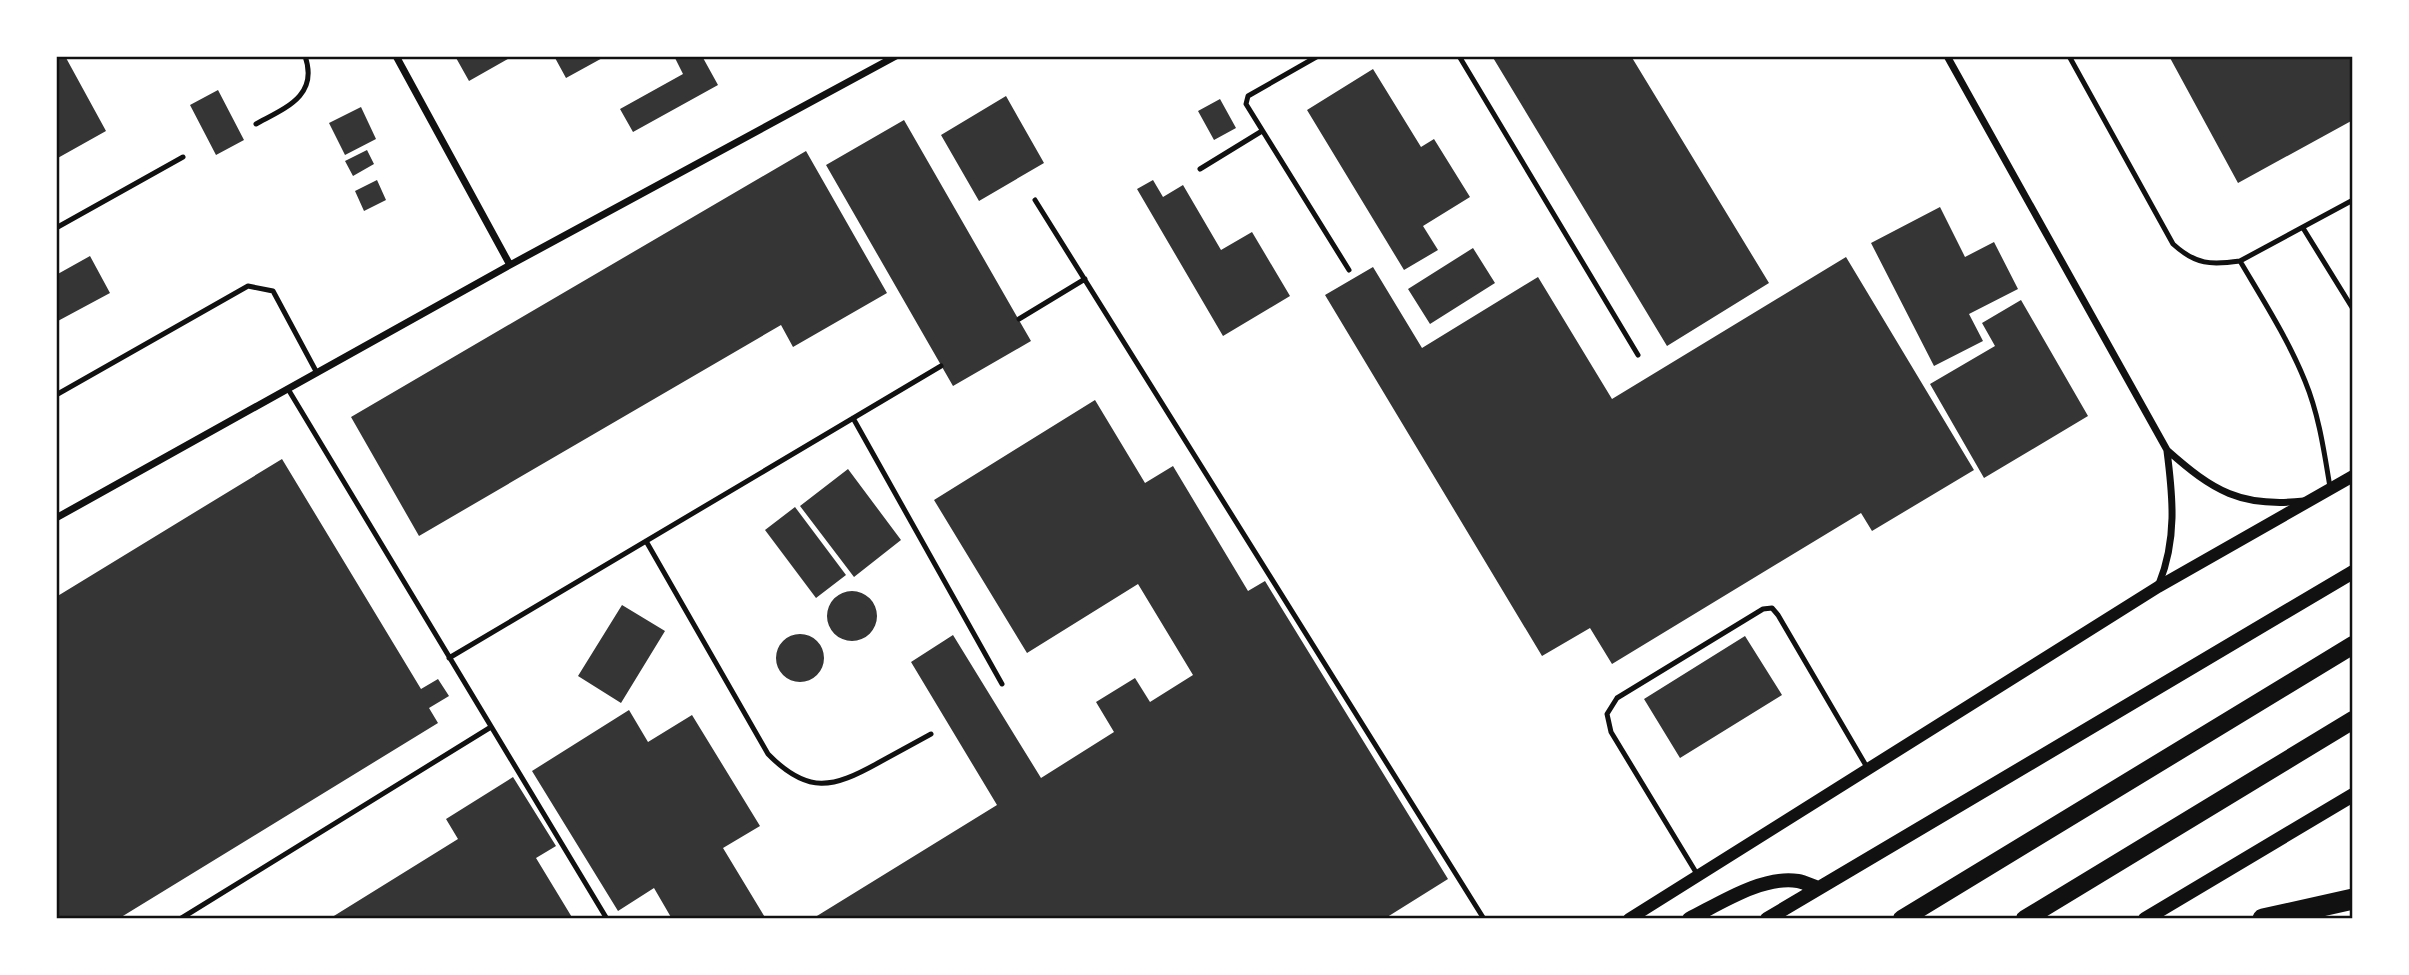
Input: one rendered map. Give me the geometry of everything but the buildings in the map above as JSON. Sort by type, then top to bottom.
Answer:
[{"type":"highway","points":[[2263,919],[2353,899]]},
{"type":"main road","points":[[1768,919],[2353,572]]},
{"type":"main road","points":[[1902,919],[2353,645]]},
{"type":"main road","points":[[2025,919],[2353,720]]},
{"type":"main road","points":[[2146,919],[2353,795]]},
{"type":"main road","points":[[1689,919],[1742,892],[1780,881],[1797,881],[1818,888]]},
{"type":"street","points":[[396,56],[510,265]]},
{"type":"street","points":[[56,519],[510,265],[896,56]]},
{"type":"street","points":[[1947,56],[2167,450],[2199,478],[2224,493],[2280,504],[2309,500]]},
{"type":"street","points":[[2158,587],[2166,566],[2174,521],[2167,450]]},
{"type":"street","points":[[1629,919],[2158,587],[2353,476]]},
{"type":"lane","points":[[256,124],[288,106],[302,94],[310,71],[305,56]]},
{"type":"lane","points":[[1318,56],[1248,96],[1246,104],[1349,270]]},
{"type":"lane","points":[[1459,56],[1638,355]]},
{"type":"lane","points":[[2069,56],[2173,244],[2188,258],[2204,263],[2240,261],[2353,200]]},
{"type":"lane","points":[[1200,169],[1262,131]]},
{"type":"lane","points":[[56,228],[183,157]]},
{"type":"lane","points":[[1035,200],[1484,919]]},
{"type":"lane","points":[[2303,228],[2353,309]]},
{"type":"lane","points":[[2240,261],[2284,337],[2305,381],[2320,427],[2330,489]]},
{"type":"lane","points":[[1018,319],[1085,279]]},
{"type":"lane","points":[[56,395],[248,286],[272,291],[317,373]]},
{"type":"lane","points":[[449,658],[941,366]]},
{"type":"lane","points":[[288,389],[607,919]]},
{"type":"lane","points":[[853,418],[1002,684]]},
{"type":"lane","points":[[646,541],[768,754],[784,771],[805,781],[828,784],[850,778],[930,734]]},
{"type":"lane","points":[[1698,875],[1611,733],[1608,714],[1616,698],[1763,609],[1772,608],[1868,769]]},
{"type":"lane","points":[[180,919],[491,727]]}]
